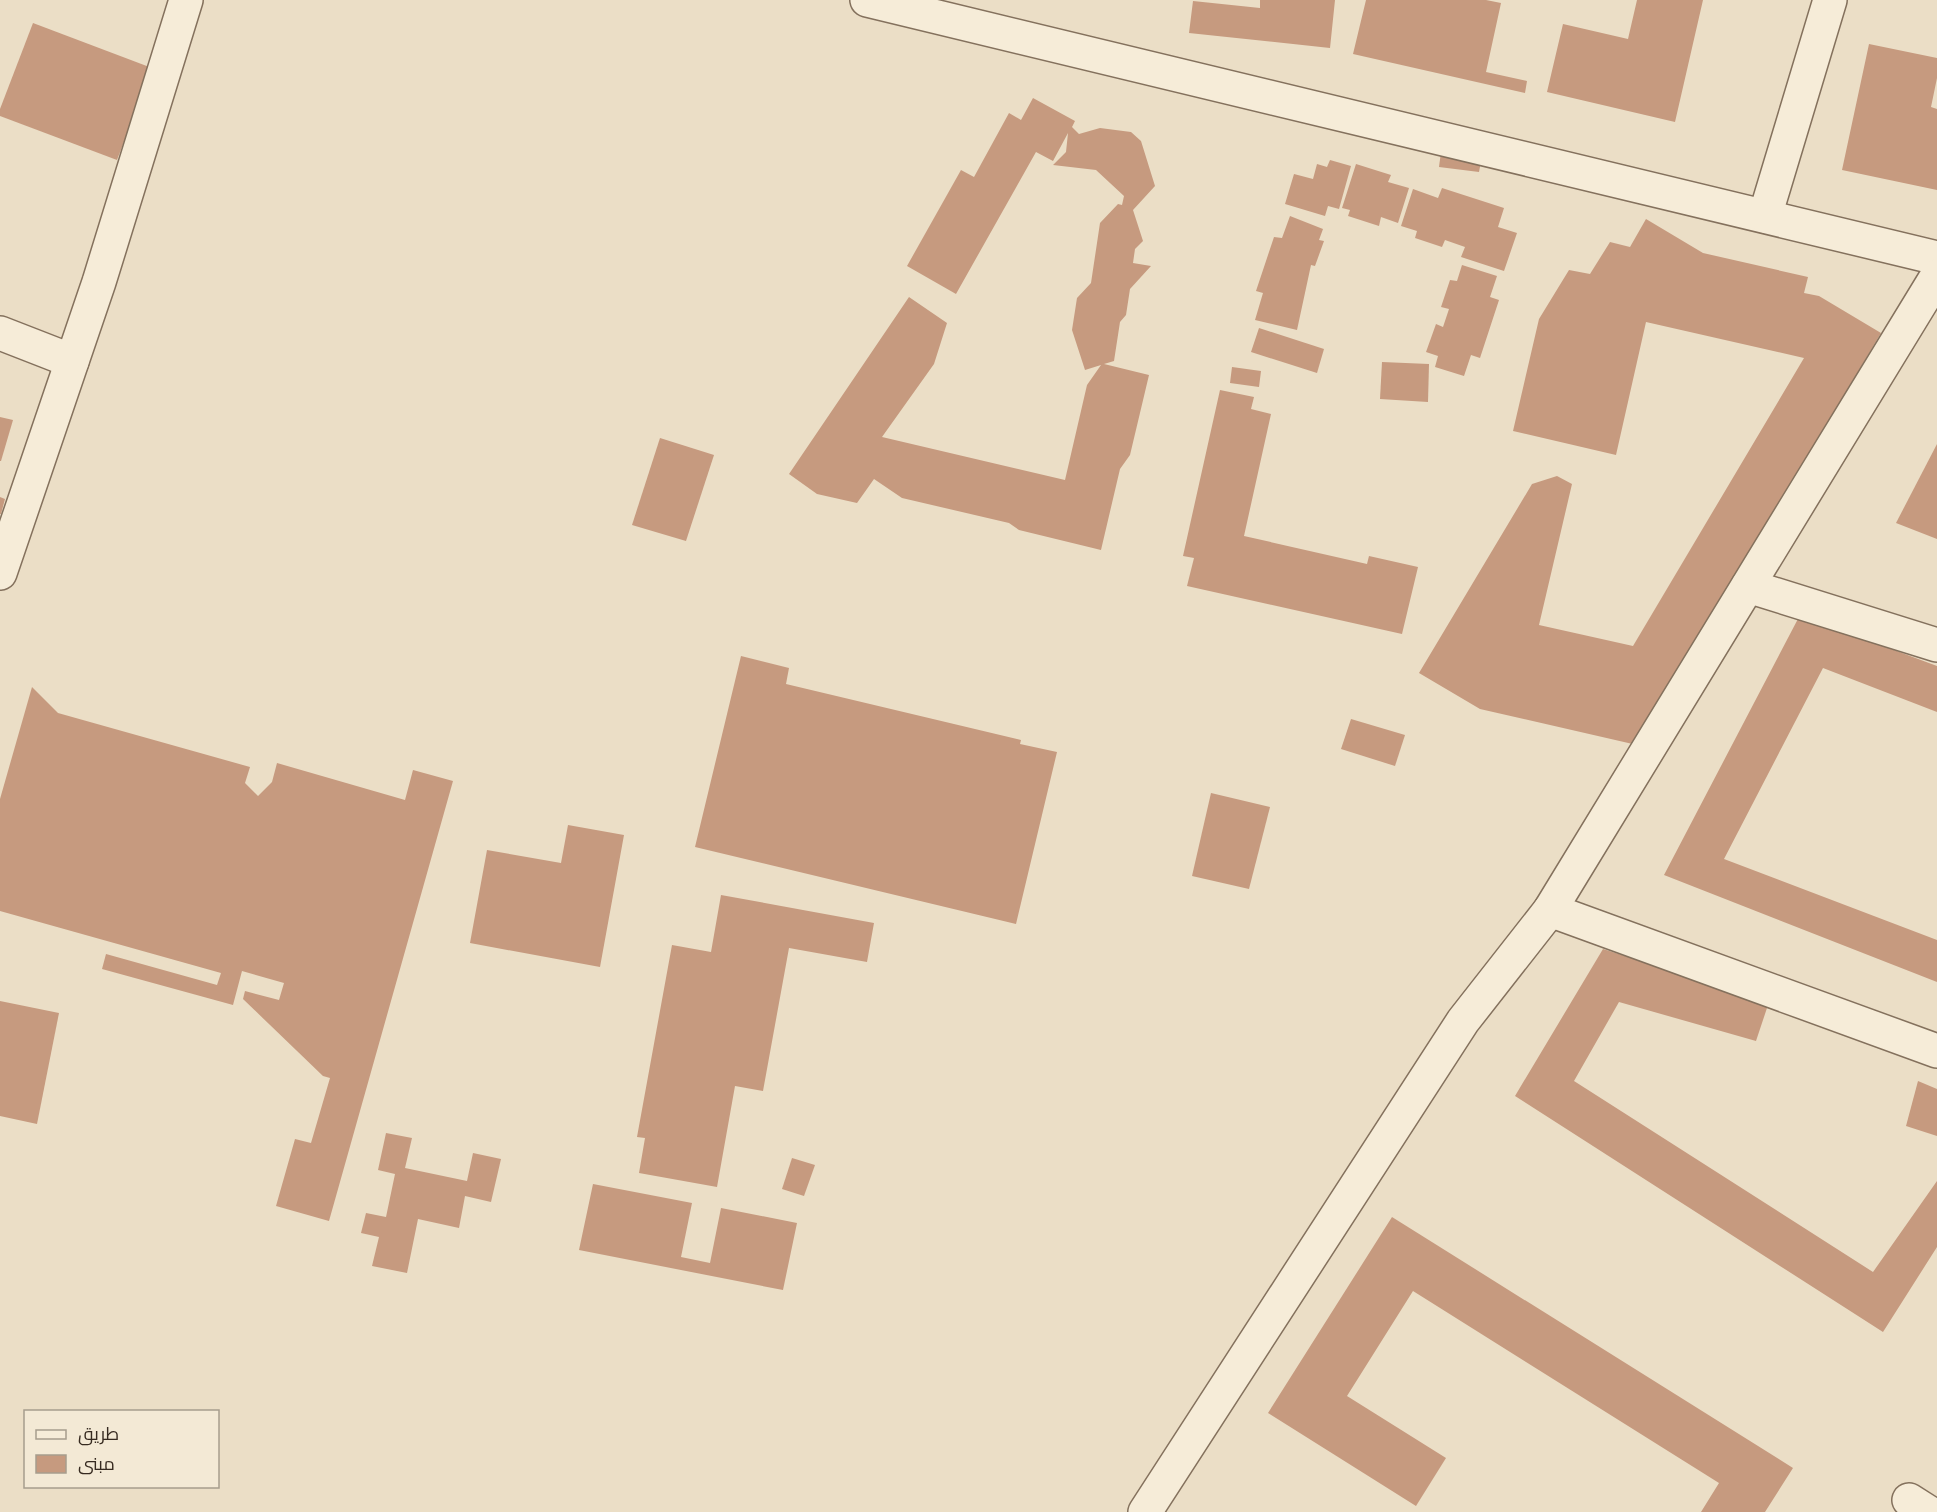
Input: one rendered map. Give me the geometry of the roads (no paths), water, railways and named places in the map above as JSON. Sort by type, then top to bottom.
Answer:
[{"type":"street","points":[[0,573],[72,361],[186,0]]},
{"type":"street","points":[[867,0],[1937,258]]},
{"type":"street","points":[[1765,216],[1830,0]]},
{"type":"street","points":[[1145,1512],[1463,1021],[1550,910],[1937,276]]},
{"type":"street","points":[[0,333],[72,361]]},
{"type":"street","points":[[1748,586],[1937,645]]},
{"type":"street","points":[[1550,910],[1937,1051]]}]
